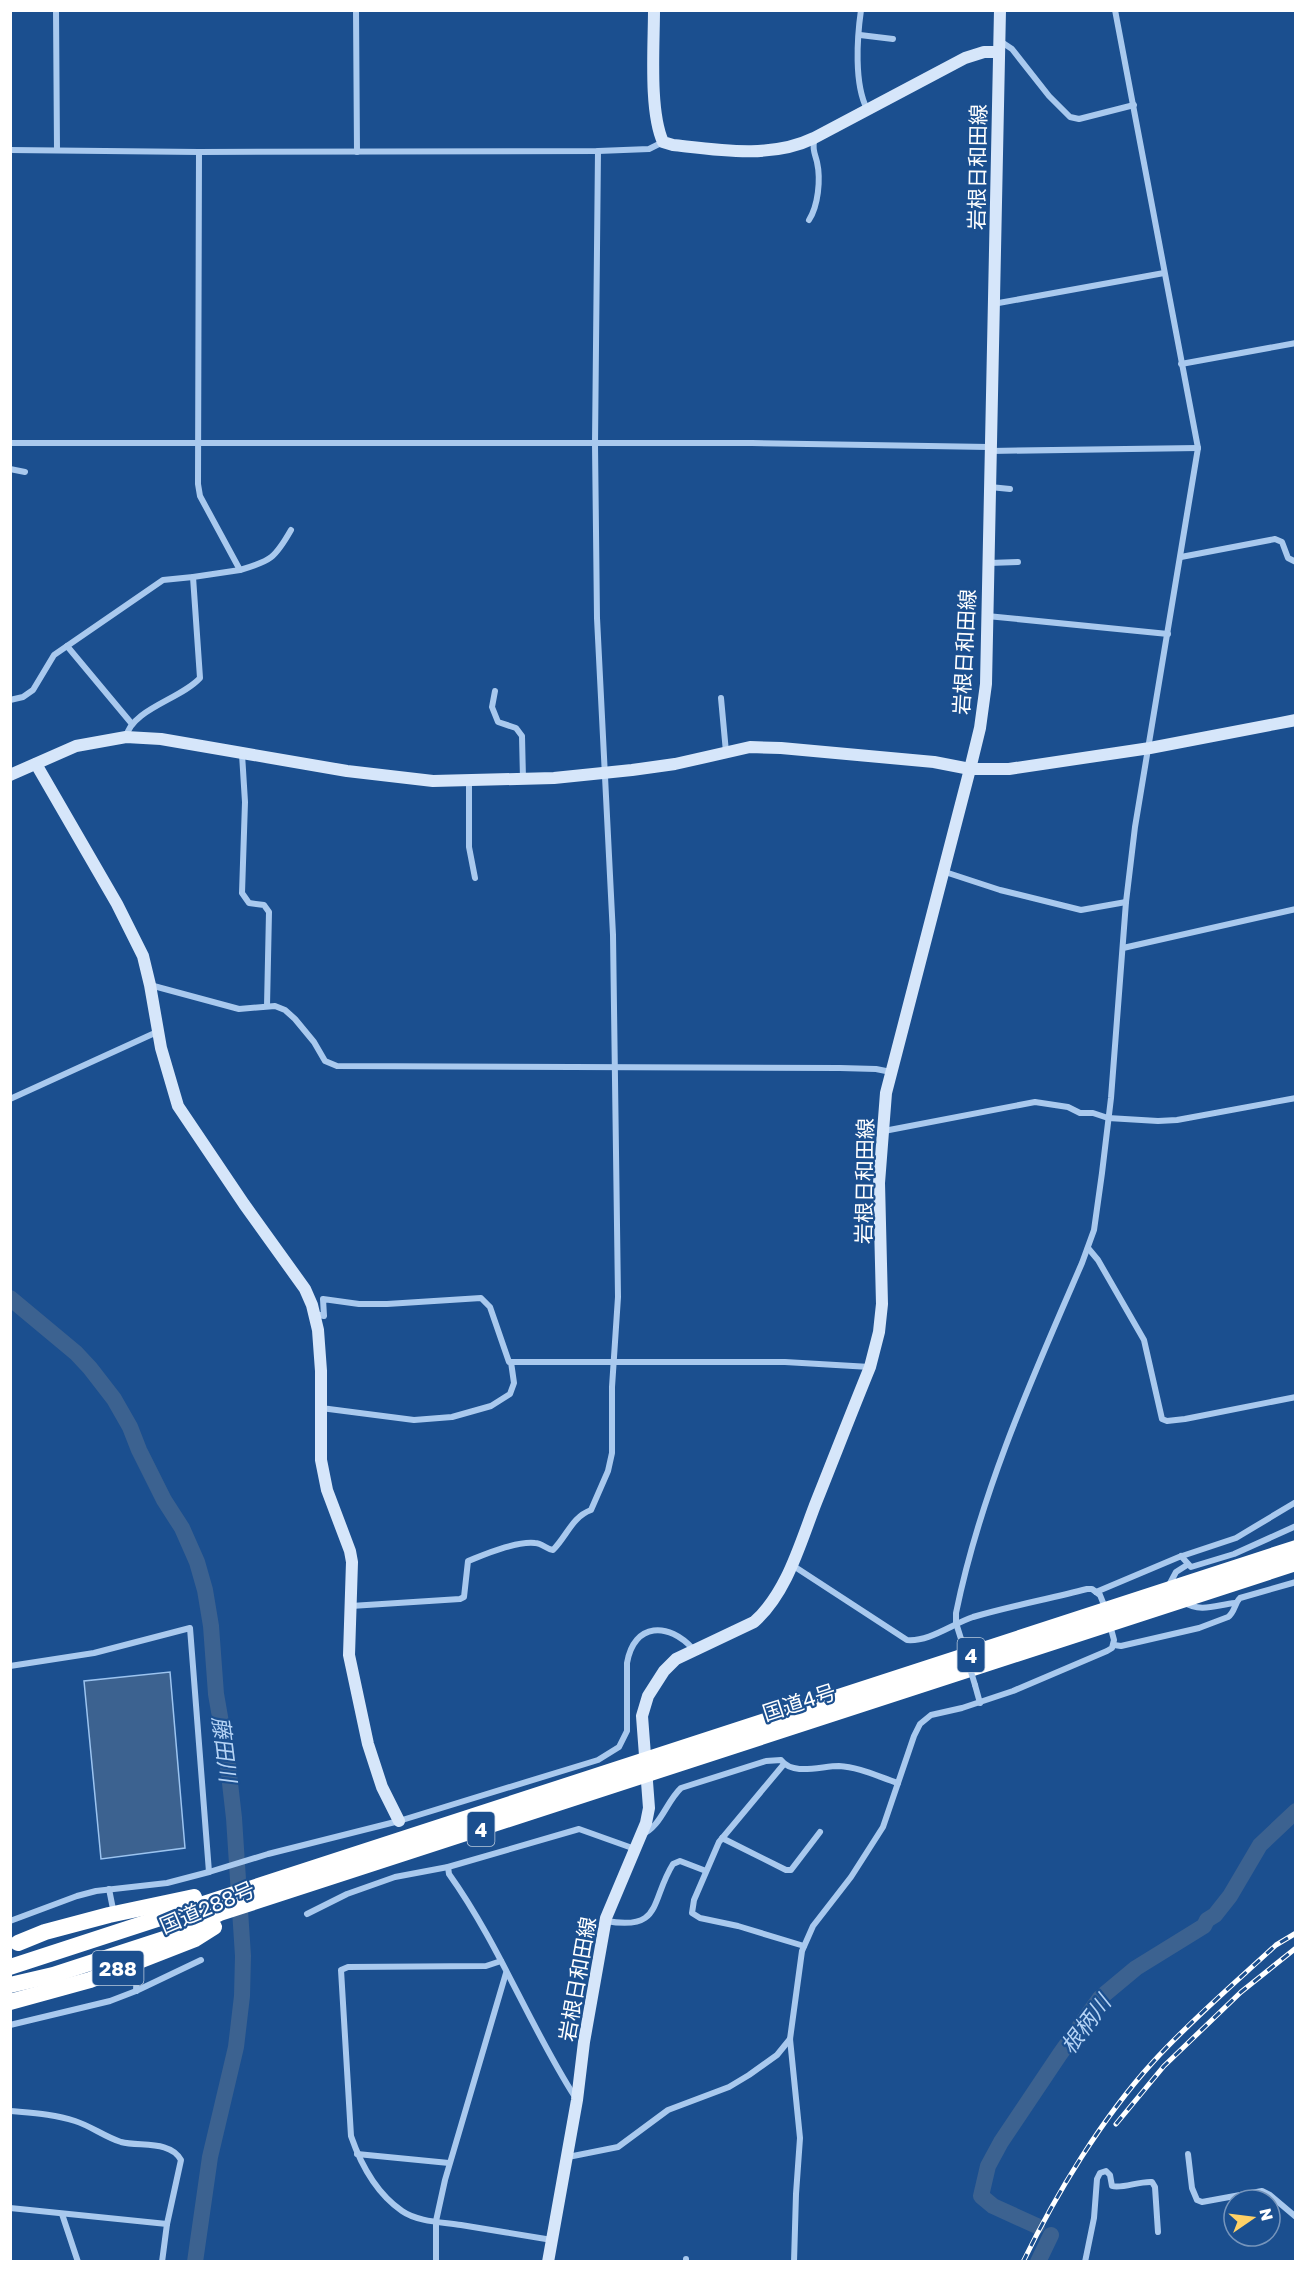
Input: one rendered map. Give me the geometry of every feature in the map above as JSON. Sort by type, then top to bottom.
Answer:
[{"type":"highway","name":"国道4号","points":[[318,1874],[646,1776],[1108,1617],[1166,1591],[1296,1548]]},
{"type":"highway","name":"国道4号","points":[[318,1874],[645,1758],[1108,1617],[1182,1601],[1296,1563]]},
{"type":"highway","name":"国道288号","points":[[10,2002],[90,1980],[195,1939],[220,1906],[318,1874]]},
{"type":"highway","name":"国道288号","points":[[18,1943],[45,1932],[109,1915],[190,1898],[220,1906],[318,1874]]},
{"type":"highway","points":[[10,1966],[220,1906]]},
{"type":"highway","points":[[10,1985],[53,1975],[179,1934],[220,1906]]},
{"type":"street","points":[[56,10],[57,150]]},
{"type":"street","points":[[356,10],[357,152]]},
{"type":"street","points":[[654,10],[655,96],[657,124],[663,142]]},
{"type":"street","points":[[861,10],[861,88],[867,109]]},
{"type":"street","name":"岩根日和田線","points":[[548,2262],[577,2100],[584,2042],[605,1921],[650,1808],[642,1716],[648,1696],[664,1671],[676,1659],[693,1649],[735,1632],[759,1617],[775,1597],[792,1565],[870,1367],[879,1332],[882,1304],[879,1183],[886,1093],[970,769],[983,710],[986,684],[989,449],[1000,10]]},
{"type":"street","points":[[980,1703],[956,1623],[970,1555],[995,1474],[1088,1248],[1097,1214],[1108,1118],[1126,902],[1136,827],[1198,448],[1115,10]]},
{"type":"street","points":[[860,35],[893,39]]},
{"type":"street","points":[[10,150],[598,151],[649,149],[663,142],[699,148],[789,149],[965,58],[999,46],[1012,49],[1049,96],[1074,119],[1134,105]]},
{"type":"street","points":[[809,220],[815,211],[817,195],[817,162],[812,154],[814,138]]},
{"type":"street","points":[[350,1606],[459,1599],[464,1597],[468,1560],[505,1547],[535,1543],[553,1550],[579,1514],[591,1510],[608,1471],[612,1453],[612,1387],[618,1297],[616,1067],[613,935],[597,618],[595,444],[598,151]]},
{"type":"street","points":[[199,152],[197,444],[200,496],[240,570]]},
{"type":"street","points":[[993,304],[1164,273]]},
{"type":"street","points":[[1181,364],[1296,343]]},
{"type":"street","points":[[11,443],[752,443],[989,449],[1198,448]]},
{"type":"street","points":[[10,469],[25,472]]},
{"type":"street","points":[[989,487],[1010,489]]},
{"type":"street","points":[[10,700],[23,697],[33,690],[50,659],[163,580],[193,578],[240,570],[267,561],[279,552],[291,530]]},
{"type":"street","points":[[1181,557],[1275,539],[1282,542],[1288,558],[1296,562]]},
{"type":"street","points":[[987,562],[1018,562]]},
{"type":"street","points":[[126,737],[127,730],[142,715],[188,690],[200,678],[193,578]]},
{"type":"street","points":[[987,616],[1168,634]]},
{"type":"street","points":[[67,646],[132,724]]},
{"type":"street","points":[[495,691],[492,707],[498,722],[516,728],[522,736],[523,779]]},
{"type":"street","points":[[721,698],[726,752]]},
{"type":"street","points":[[10,775],[76,746],[126,737],[161,739],[347,771],[433,781],[523,779],[604,772],[675,764],[750,747],[934,762],[970,769],[1028,767],[1149,748],[1296,720]]},
{"type":"street","points":[[242,754],[244,802],[242,893],[249,903],[264,905],[269,912],[267,1006]]},
{"type":"street","points":[[36,764],[132,932],[143,956],[172,1090],[185,1119],[305,1289],[315,1314],[321,1371],[323,1477],[352,1562],[349,1655],[368,1744],[382,1787],[399,1821]]},
{"type":"street","points":[[469,780],[469,847],[475,878]]},
{"type":"street","points":[[942,871],[1000,890],[1081,910],[1126,902]]},
{"type":"street","points":[[1123,948],[1296,909]]},
{"type":"street","points":[[150,985],[232,1008],[275,1006],[285,1010],[314,1042],[325,1061],[337,1066],[840,1068],[876,1069],[891,1072]]},
{"type":"street","points":[[10,1099],[158,1032]]},
{"type":"street","points":[[882,1131],[1035,1102],[1068,1107],[1080,1113],[1093,1113],[1108,1118],[1158,1121],[1177,1120],[1296,1098]]},
{"type":"street","points":[[1088,1248],[1098,1260],[1141,1333],[1162,1419],[1167,1421],[1185,1419],[1296,1397]]},
{"type":"street","points":[[315,1314],[324,1316],[323,1299],[359,1304],[399,1304],[481,1298],[490,1308],[507,1360],[511,1362],[786,1362],[870,1367]]},
{"type":"street","points":[[320,1407],[414,1420],[452,1417],[490,1406],[510,1394],[513,1383],[511,1362]]},
{"type":"street","points":[[1096,1592],[1181,1556],[1236,1538],[1296,1502]]},
{"type":"street","points":[[1181,1556],[1191,1567],[1234,1554],[1296,1526]]},
{"type":"street","points":[[792,1565],[843,1597],[896,1635],[907,1640],[922,1638],[956,1623],[1092,1589],[1100,1596],[1108,1617],[1114,1645]]},
{"type":"street","points":[[1166,1591],[1176,1572],[1187,1565]]},
{"type":"street","points":[[795,2262],[800,2138],[790,2039],[804,1946],[813,1926],[851,1876],[883,1827],[920,1724],[925,1718],[1013,1691],[1107,1651],[1114,1645],[1121,1646],[1199,1628],[1228,1617],[1232,1614],[1235,1604],[1244,1596],[1296,1582]]},
{"type":"street","points":[[1182,1601],[1191,1607],[1203,1608],[1235,1604]]},
{"type":"street","points":[[10,1666],[94,1653],[190,1628],[212,1871]]},
{"type":"street","points":[[10,1921],[66,1899],[109,1889],[167,1883],[268,1854],[399,1821],[598,1760],[615,1751],[627,1731],[627,1664],[629,1653],[635,1642],[643,1634],[661,1630],[677,1634],[693,1649]]},
{"type":"street","points":[[641,1835],[650,1832],[672,1796],[681,1788],[766,1761],[781,1760],[792,1768],[846,1767],[898,1783]]},
{"type":"street","points":[[784,1764],[722,1838],[694,1900],[692,1913],[804,1946]]},
{"type":"street","points":[[308,1914],[347,1894],[395,1877],[448,1867],[579,1829],[635,1849]]},
{"type":"street","points":[[722,1838],[786,1870],[791,1870],[820,1832]]},
{"type":"street","points":[[605,1921],[627,1925],[640,1922],[649,1916],[673,1864],[680,1861],[706,1871]]},
{"type":"street","points":[[448,1867],[449,1874],[481,1923],[557,2068],[577,2100]]},
{"type":"street","points":[[109,1889],[113,1909]]},
{"type":"street","points":[[10,2025],[80,2009],[136,1991],[201,1960]]},
{"type":"street","points":[[501,1961],[486,1966],[348,1967],[341,1970],[351,2136],[369,2177],[403,2212],[436,2222],[552,2240]]},
{"type":"street","points":[[136,1991],[137,1970]]},
{"type":"street","points":[[436,2262],[436,2222],[449,2163],[506,1973]]},
{"type":"street","points":[[567,2157],[618,2148],[668,2110],[729,2087],[749,2075],[777,2055],[790,2039]]},
{"type":"street","points":[[10,2111],[44,2114],[76,2121],[121,2142],[159,2147],[179,2156],[181,2160],[167,2224],[162,2262]]},
{"type":"street","points":[[357,2154],[449,2163]]},
{"type":"street","points":[[1188,2154],[1192,2188],[1197,2200],[1202,2202],[1262,2191],[1270,2194],[1296,2217]]},
{"type":"street","points":[[1085,2262],[1094,2218],[1097,2179],[1100,2173],[1106,2170],[1110,2175],[1112,2186],[1117,2187],[1141,2181],[1152,2182],[1155,2187],[1158,2232]]},
{"type":"street","points":[[10,2208],[167,2224]]},
{"type":"street","points":[[62,2214],[78,2262]]},
{"type":"water","points":[[170,1672],[185,1848],[101,1859],[84,1681]]},
{"type":"waterway","name":"藤田川","points":[[10,1298],[76,1353],[114,1399],[130,1427],[164,1500],[182,1528],[197,1562],[205,1590],[211,1626],[216,1694],[227,1757],[234,1818],[243,1956],[242,1996],[236,2047],[210,2157],[195,2262]]},
{"type":"waterway","name":"根柄川","points":[[1037,2226],[993,2206],[981,2196],[988,2166],[1001,2142],[1100,1998],[1136,1968],[1204,1926],[1230,1896],[1260,1845],[1296,1811]]},
{"type":"waterway","name":"根柄川","points":[[1038,2262],[1051,2235]]},
{"type":"railway","points":[[1023,2262],[1081,2158],[1134,2084],[1167,2047],[1213,2002],[1276,1945],[1296,1933]]},
{"type":"railway","points":[[1116,2124],[1164,2066],[1241,1992],[1296,1948]]}]
